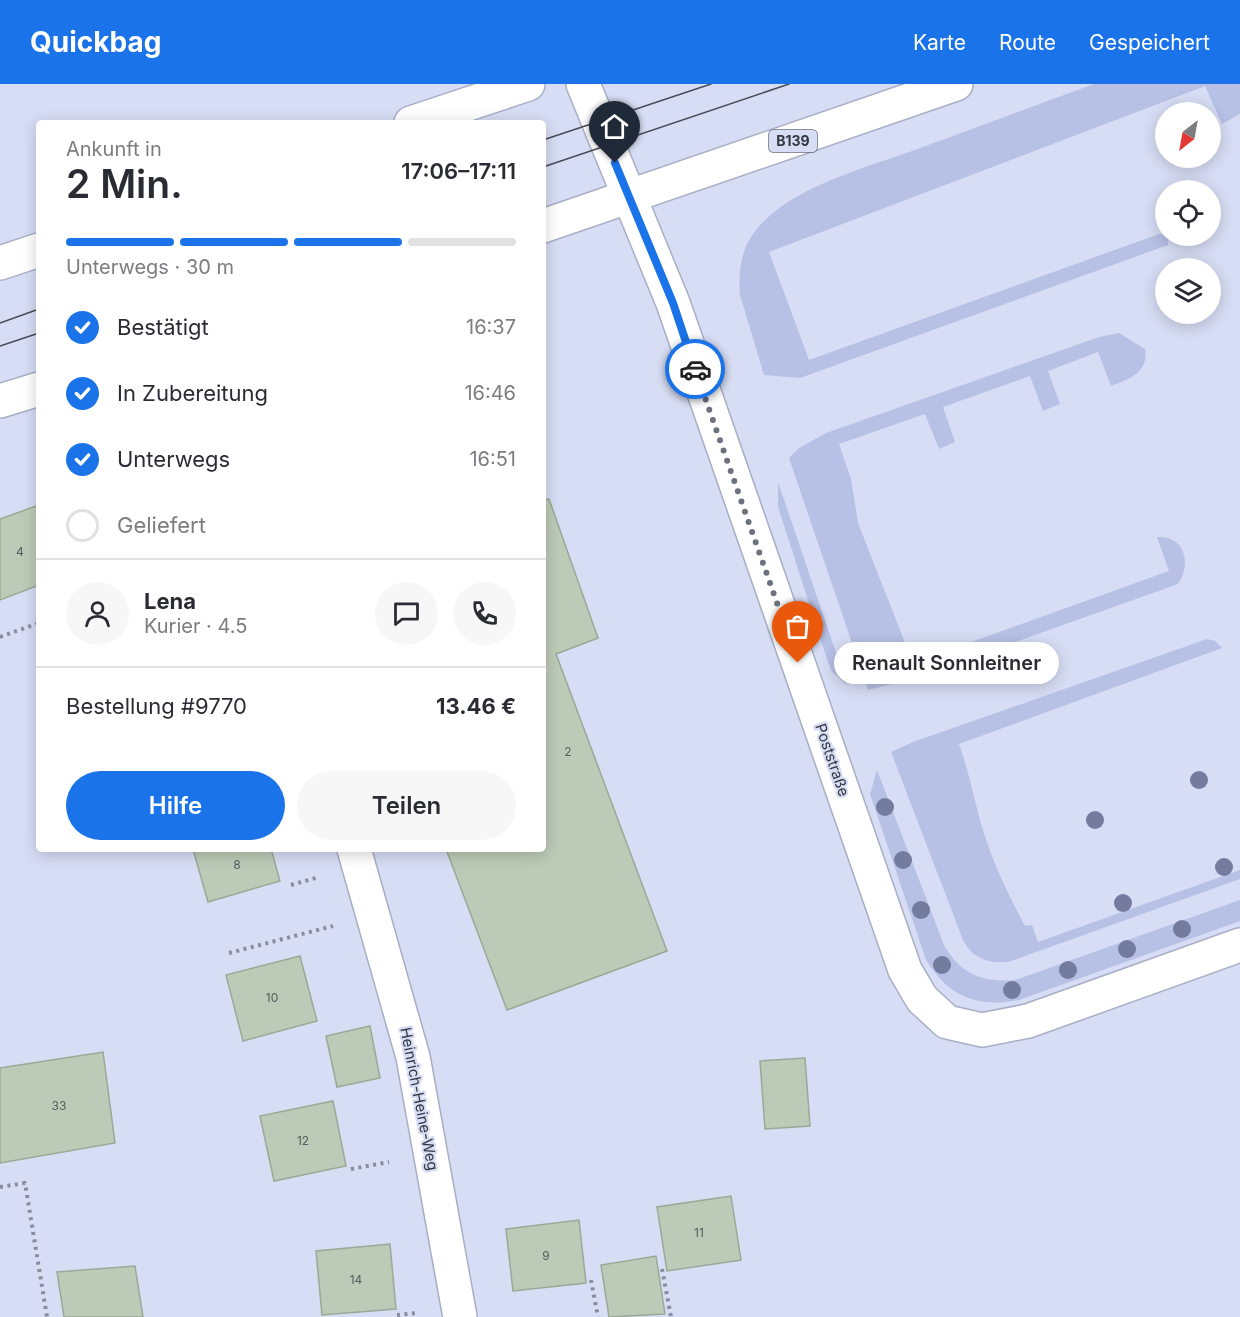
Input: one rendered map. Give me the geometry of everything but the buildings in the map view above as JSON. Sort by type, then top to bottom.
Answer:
[{"type":"street","points":[[420,120],[528,84]]},
{"type":"street","name":"Poststraße","points":[[583,84],[673,303],[905,970],[921,999],[947,1022],[982,1030],[1028,1021],[1240,945]]},
{"type":"street","name":"B139","points":[[546,225],[956,84]]},
{"type":"street","points":[[0,263],[36,251]]},
{"type":"street","points":[[0,402],[36,390]]},
{"type":"street","name":"Heinrich-Heine-Weg","points":[[355,852],[413,1057],[460,1317]]},
{"type":"path","points":[[0,637],[36,624]]},
{"type":"path","points":[[229,953],[372,915]]},
{"type":"path","points":[[0,1186],[25,1183],[46,1317]]},
{"type":"path","points":[[662,1269],[671,1317]]},
{"type":"path","points":[[591,1280],[598,1317]]},
{"type":"shaded area","points":[[1094,84],[1240,84],[1240,114],[1222,124],[1221,102],[1212,102],[1205,86],[1163,102],[1155,102],[1155,105],[769,252],[809,360],[1155,235],[1155,246],[1165,246],[800,378],[764,375],[740,295],[742,261],[751,237],[771,214],[811,189],[856,170]]},
{"type":"shaded area","points":[[1119,333],[1145,349],[1144,364],[1131,377],[1111,386],[1098,352],[1048,371],[1060,404],[1043,411],[1030,376],[943,407],[955,442],[939,449],[925,414],[839,444],[851,479],[858,523],[913,663],[1169,571],[1157,537],[1174,541],[1183,552],[1185,568],[1178,584],[912,679],[868,690],[789,458],[799,448],[826,433],[1099,337]]},
{"type":"shaded area","points":[[778,482],[847,685],[832,672],[827,659],[778,507]]},
{"type":"shaded area","points":[[1207,639],[1215,641],[1222,648],[959,744],[984,834],[994,861],[1025,926],[1032,925],[1038,942],[1240,870],[1240,879],[1008,962],[987,961],[976,955],[963,940],[891,752],[913,742]]},
{"type":"shaded area","points":[[877,770],[944,945],[950,955],[965,970],[983,978],[1015,980],[1240,900],[1240,921],[1019,1000],[990,1002],[965,997],[944,983],[926,960],[870,794]]},
{"type":"tram line","points":[[546,139],[711,84]]},
{"type":"tram line","points":[[546,166],[789,84]]},
{"type":"tram line","points":[[0,323],[36,310]]},
{"type":"tram line","points":[[0,346],[36,334]]},
{"type":"way so far","points":[[695,369],[798,663]]},
{"type":"place","name":"Renault Sonnleitner","points":[[798,663]]},
{"type":"route","points":[[615,163],[673,303],[695,369]]}]
